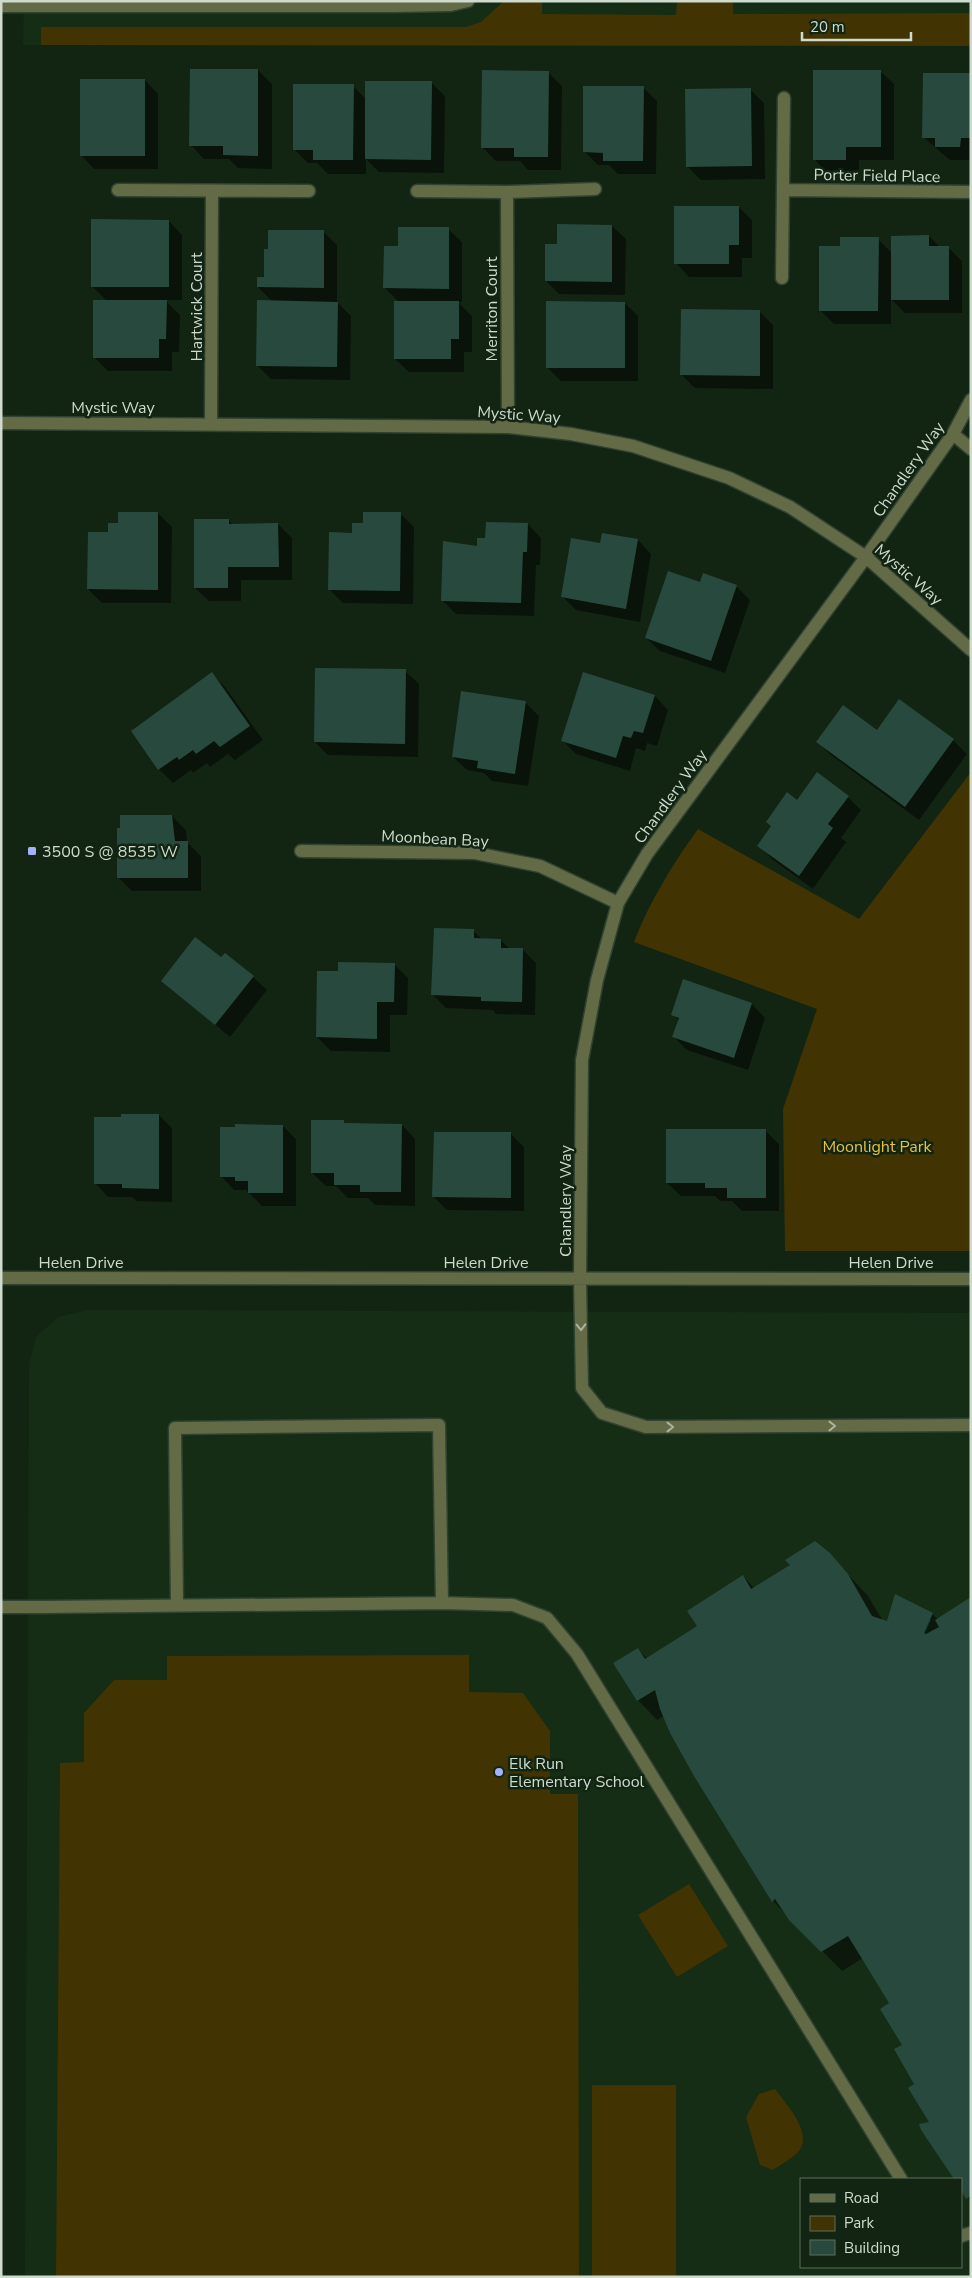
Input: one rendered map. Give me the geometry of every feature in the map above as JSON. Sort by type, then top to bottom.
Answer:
[{"type":"street","points":[[1,6],[394,6],[451,5],[468,1]]},
{"type":"street","points":[[782,278],[784,98]]},
{"type":"street","points":[[417,191],[507,192],[596,189]]},
{"type":"street","points":[[118,190],[309,191]]},
{"type":"street","name":"Porter Field Place","points":[[783,190],[971,192]]},
{"type":"street","name":"Hartwick Court","points":[[211,424],[212,191]]},
{"type":"street","name":"Merriton Court","points":[[507,192],[508,427]]},
{"type":"street","name":"Chandlery Way","points":[[971,400],[953,434],[866,557],[647,854],[618,903],[597,980],[582,1060],[580,1279],[582,1388],[602,1412],[646,1427],[971,1425]]},
{"type":"street","name":"Mystic Way","points":[[1,423],[508,427],[571,434],[633,446],[729,478],[790,507],[866,557],[971,650]]},
{"type":"street","points":[[953,434],[971,449]]},
{"type":"street","name":"Moonbean Bay","points":[[302,851],[475,853],[540,866],[618,903]]},
{"type":"street","name":"Helen Drive","points":[[1,1278],[971,1279]]},
{"type":"street","points":[[177,1605],[175,1428],[429,1425],[439,1425],[442,1603]]},
{"type":"street","points":[[1,1607],[442,1603],[513,1605],[547,1618],[577,1654],[900,2178]]},
{"type":"shaded area","points":[[24,1],[971,1],[971,46],[23,45]]},
{"type":"shaded area","name":"Elk Run Elementary School","points":[[88,1310],[971,1313],[971,2277],[25,2277],[29,1365],[36,1337],[58,1317]]},
{"type":"green space","points":[[504,1],[542,1],[542,14],[676,15],[677,1],[733,1],[733,14],[971,13],[971,46],[41,45],[41,27],[466,27],[481,22]]},
{"type":"green space","name":"Moonlight Park","points":[[971,772],[971,1251],[785,1251],[783,1109],[817,1009],[634,942],[662,884],[698,829],[859,919]]},
{"type":"green space","points":[[469,1655],[469,1692],[523,1693],[550,1731],[550,1794],[578,1794],[579,2277],[56,2277],[60,1763],[84,1762],[84,1713],[114,1680],[167,1680],[167,1656]]},
{"type":"green space","points":[[689,1884],[728,1946],[677,1977],[638,1915]]},
{"type":"green space","points":[[592,2085],[676,2085],[676,2277],[592,2277]]},
{"type":"green space","points":[[775,2089],[796,2117],[800,2125],[803,2141],[801,2148],[796,2154],[773,2170],[760,2165],[746,2117],[759,2094]]},
{"type":"building","points":[[190,69],[258,69],[258,156],[223,155],[223,146],[189,146]]},
{"type":"building","points":[[482,70],[549,71],[548,157],[514,157],[514,148],[481,148]]},
{"type":"building","points":[[813,70],[881,70],[881,147],[846,147],[846,160],[813,160]]},
{"type":"building","points":[[923,73],[971,73],[971,138],[961,138],[960,147],[935,147],[935,138],[922,138]]},
{"type":"building","points":[[80,79],[145,79],[145,156],[80,156]]},
{"type":"building","points":[[365,81],[432,81],[431,160],[365,159]]},
{"type":"building","points":[[293,84],[354,84],[353,160],[313,160],[313,150],[293,150]]},
{"type":"building","points":[[583,86],[644,86],[643,161],[603,161],[603,153],[583,152]]},
{"type":"building","points":[[751,88],[752,166],[686,167],[685,89]]},
{"type":"building","points":[[674,206],[739,206],[739,245],[729,245],[729,264],[674,264]]},
{"type":"building","points":[[91,219],[169,220],[169,287],[91,287]]},
{"type":"building","points":[[557,224],[612,225],[612,282],[545,281],[545,244],[557,244]]},
{"type":"building","points":[[398,227],[449,227],[449,289],[383,288],[384,246],[398,246]]},
{"type":"building","points":[[268,230],[324,230],[324,288],[257,287],[257,277],[264,277],[264,249],[268,249]]},
{"type":"building","points":[[929,235],[929,246],[949,246],[949,300],[891,300],[891,236]]},
{"type":"building","points":[[840,237],[879,237],[878,311],[819,311],[819,246],[840,246]]},
{"type":"building","points":[[93,300],[167,300],[166,339],[159,339],[159,358],[93,358]]},
{"type":"building","points":[[257,300],[338,302],[337,367],[256,366]]},
{"type":"building","points":[[394,301],[459,301],[459,339],[451,339],[451,359],[394,359]]},
{"type":"building","points":[[546,301],[625,302],[625,368],[546,368]]},
{"type":"building","points":[[681,309],[760,310],[760,376],[680,375]]},
{"type":"building","points":[[118,512],[158,512],[158,590],[87,589],[88,532],[108,532],[108,523],[118,523]]},
{"type":"building","points":[[363,512],[401,512],[400,591],[328,590],[329,532],[352,533],[352,523],[363,523]]},
{"type":"building","points":[[194,519],[229,519],[229,524],[278,523],[279,567],[228,567],[228,588],[194,588]]},
{"type":"building","points":[[486,522],[528,523],[527,552],[523,552],[521,603],[441,601],[443,541],[477,546],[477,538],[485,538]]},
{"type":"building","points":[[602,533],[638,539],[626,609],[561,597],[571,538],[600,543]]},
{"type":"building","points":[[668,571],[700,582],[703,573],[737,585],[711,661],[645,638]]},
{"type":"building","points":[[315,668],[406,669],[405,744],[314,742]]},
{"type":"building","points":[[212,672],[250,726],[220,747],[214,741],[196,754],[193,750],[179,760],[177,757],[158,770],[131,731]]},
{"type":"building","points":[[583,672],[655,695],[643,733],[634,731],[631,738],[623,736],[616,758],[561,741]]},
{"type":"building","points":[[461,691],[526,701],[515,774],[477,768],[478,761],[452,757]]},
{"type":"building","points":[[899,699],[954,739],[905,807],[816,742],[843,705],[877,730]]},
{"type":"building","points":[[817,772],[849,796],[828,824],[833,828],[799,876],[757,846],[771,826],[766,822],[787,792],[797,800]]},
{"type":"building","points":[[120,815],[172,815],[175,841],[188,841],[188,878],[117,878],[117,828],[120,828]]},
{"type":"building","points":[[434,928],[474,929],[474,938],[501,939],[501,948],[523,948],[522,1002],[481,1001],[481,997],[431,995]]},
{"type":"building","points":[[195,937],[221,957],[225,953],[254,976],[215,1025],[161,981]]},
{"type":"building","points":[[338,962],[395,963],[394,1002],[377,1002],[377,1039],[316,1037],[317,971],[338,971]]},
{"type":"building","points":[[683,979],[752,1003],[734,1058],[672,1037],[679,1018],[671,1015]]},
{"type":"building","points":[[121,1114],[159,1114],[159,1189],[122,1188],[122,1184],[94,1184],[94,1117],[121,1117]]},
{"type":"building","points":[[311,1120],[344,1120],[344,1123],[402,1124],[401,1192],[360,1192],[360,1185],[334,1185],[334,1173],[311,1173]]},
{"type":"building","points":[[235,1124],[283,1125],[283,1193],[248,1193],[248,1181],[235,1181],[235,1177],[220,1177],[220,1127],[235,1127]]},
{"type":"building","points":[[666,1129],[766,1129],[766,1198],[727,1198],[727,1188],[705,1188],[705,1183],[666,1183]]},
{"type":"building","points":[[434,1132],[511,1132],[511,1198],[432,1197]]},
{"type":"building","points":[[815,1541],[830,1553],[848,1574],[872,1616],[887,1621],[895,1594],[933,1613],[924,1633],[926,1634],[939,1627],[935,1620],[971,1597],[971,2196],[966,2199],[962,2192],[962,2178],[953,2178],[921,2130],[919,2124],[929,2122],[908,2088],[914,2084],[894,2049],[902,2045],[880,2009],[889,2003],[848,1936],[821,1952],[789,1920],[775,1899],[772,1902],[694,1776],[670,1733],[660,1709],[655,1690],[637,1701],[613,1663],[638,1648],[645,1659],[697,1626],[687,1611],[743,1575],[751,1589],[790,1565],[785,1560]]},
{"type":"place","name":"3500 S @ 8535 W","points":[[32,851]]},
{"type":"place","name":"Elk Run Elementary School","points":[[499,1772]]}]
